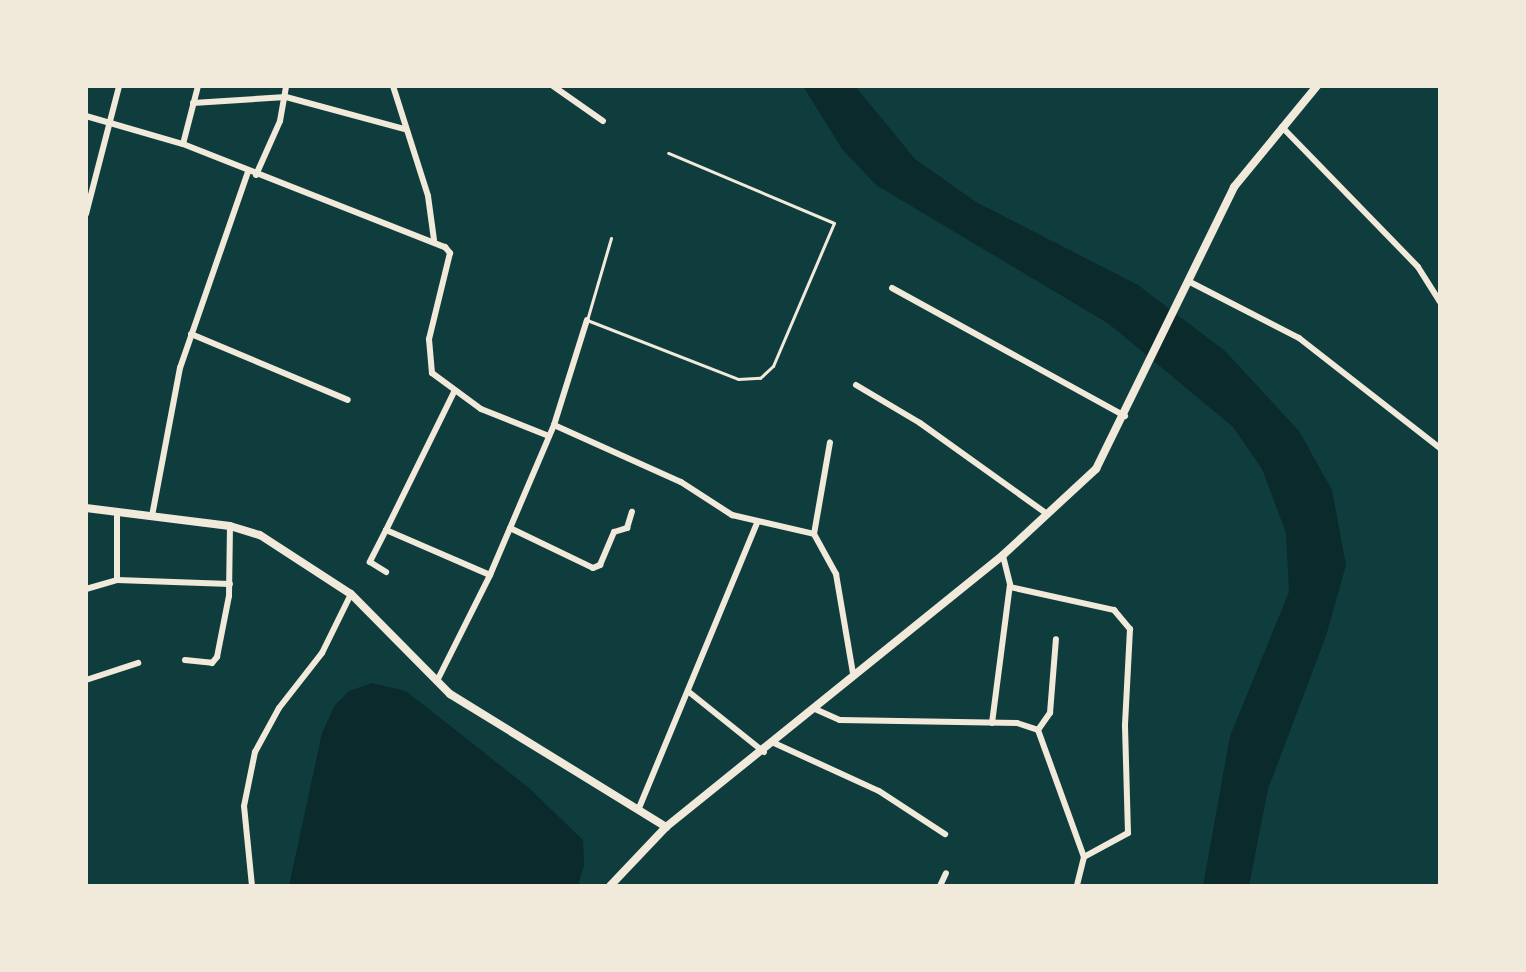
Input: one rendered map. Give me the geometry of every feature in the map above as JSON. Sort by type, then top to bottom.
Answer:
[{"type":"main road","points":[[610,886],[666,827],[764,752],[853,673],[1003,555],[1096,469],[1125,416],[1234,187],[1317,86]]},
{"type":"main road","points":[[86,508],[230,526],[260,535],[351,594],[437,681],[561,766],[639,808],[666,827]]},
{"type":"street","points":[[86,214],[119,86]]},
{"type":"street","points":[[183,144],[198,86]]},
{"type":"street","points":[[256,175],[286,97],[286,86]]},
{"type":"street","points":[[393,86],[428,196],[434,240]]},
{"type":"street","points":[[553,86],[603,121]]},
{"type":"street","points":[[193,103],[286,97],[405,129]]},
{"type":"street","points":[[86,116],[183,144],[248,172],[434,240],[450,253],[427,355],[432,373],[481,409],[549,436]]},
{"type":"street","points":[[1281,127],[1418,267],[1440,302]]},
{"type":"street","points":[[152,516],[191,334],[248,172]]},
{"type":"street","points":[[1188,281],[1299,338],[1440,448]]},
{"type":"street","points":[[892,288],[1125,416]]},
{"type":"street","points":[[437,681],[490,575],[554,425],[587,320]]},
{"type":"street","points":[[191,334],[348,400]]},
{"type":"street","points":[[856,385],[920,423],[1047,514]]},
{"type":"street","points":[[386,572],[370,562],[454,392]]},
{"type":"street","points":[[554,425],[681,482],[732,515],[814,534]]},
{"type":"street","points":[[830,442],[814,534],[836,574],[853,673]]},
{"type":"street","points":[[117,512],[117,580]]},
{"type":"street","points":[[510,528],[593,568],[600,565],[614,532],[627,528],[632,512]]},
{"type":"street","points":[[639,808],[757,523]]},
{"type":"street","points":[[185,660],[214,663],[230,584],[230,526]]},
{"type":"street","points":[[386,530],[490,575]]},
{"type":"street","points":[[992,723],[1010,587],[1003,555]]},
{"type":"street","points":[[86,589],[117,580],[230,584]]},
{"type":"street","points":[[1010,587],[1114,610],[1130,629],[1125,726],[1128,833],[1084,857]]},
{"type":"street","points":[[252,886],[244,806],[255,752],[279,708],[317,662],[351,594]]},
{"type":"street","points":[[1038,730],[1050,713],[1056,639]]},
{"type":"street","points":[[86,680],[138,663]]},
{"type":"street","points":[[689,692],[764,752]]},
{"type":"street","points":[[815,709],[840,720],[992,723],[1038,730]]},
{"type":"street","points":[[1038,730],[1084,857],[1077,886]]},
{"type":"street","points":[[774,743],[879,791],[945,834]]},
{"type":"street","points":[[940,886],[946,873]]},
{"type":"lane","points":[[611,238],[587,320],[738,379],[760,378],[780,353],[834,223],[668,153]]},
{"type":"water","points":[[803,86],[855,86],[915,159],[976,202],[1138,285],[1225,351],[1299,431],[1332,490],[1346,565],[1326,636],[1268,789],[1249,886],[1203,886],[1230,736],[1289,592],[1286,533],[1262,469],[1233,427],[1109,324],[876,185],[842,149]]},
{"type":"water","points":[[372,683],[406,691],[529,788],[583,840],[584,865],[578,886],[289,886],[322,733],[335,705],[349,691]]}]
